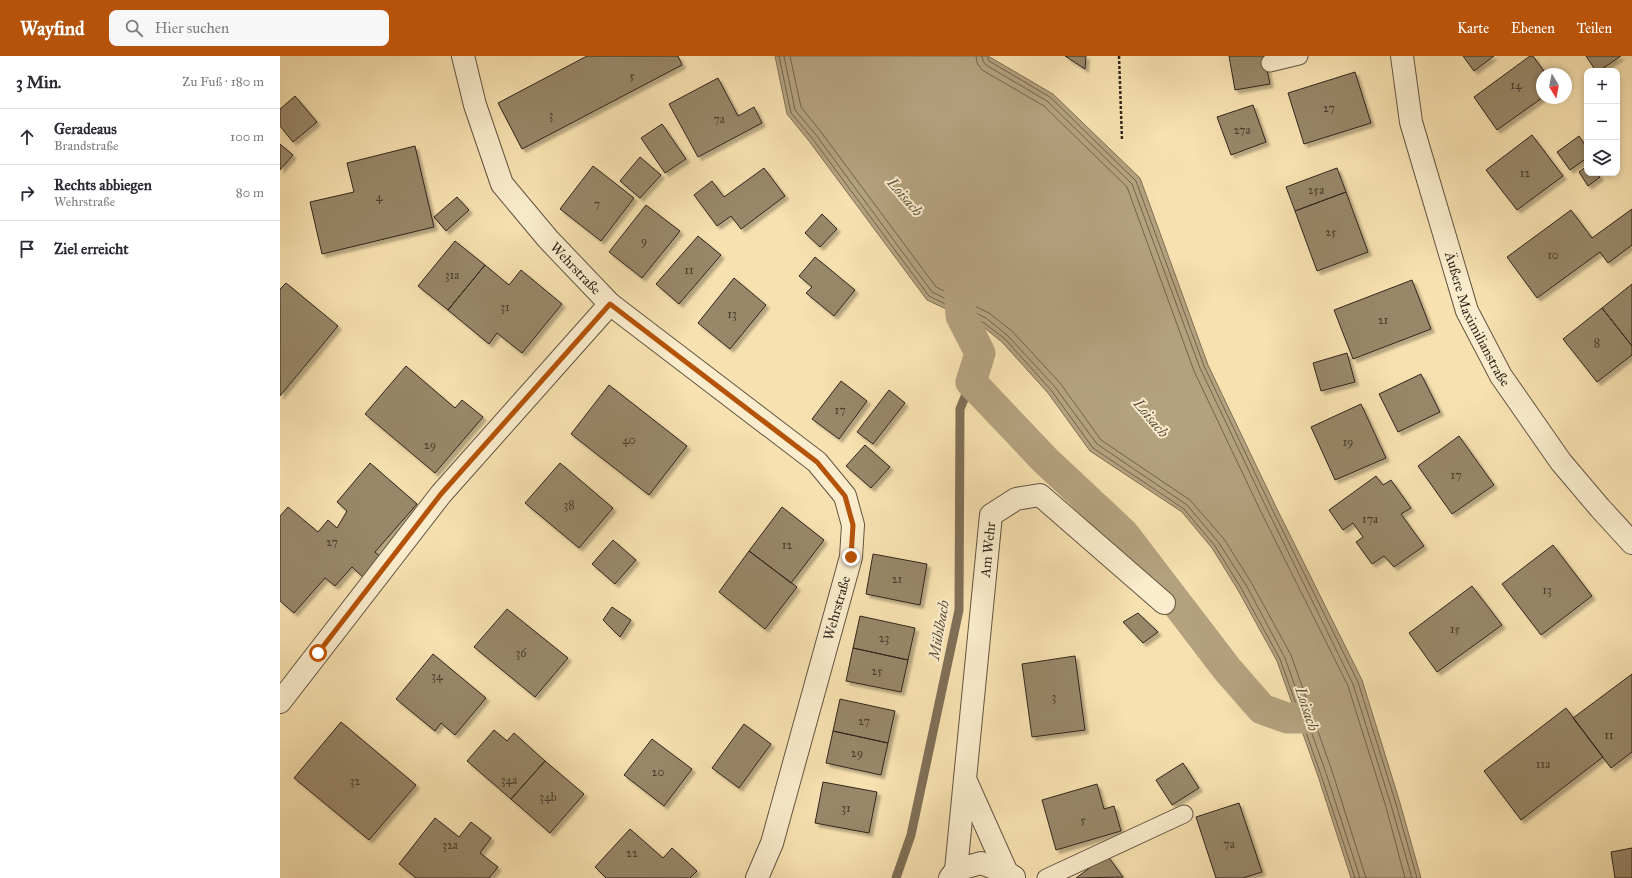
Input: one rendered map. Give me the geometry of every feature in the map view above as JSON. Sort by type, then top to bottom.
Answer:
[{"type":"street","name":"Wehrstraße","points":[[463,56],[475,105],[502,184],[548,239],[610,304],[817,462],[845,496],[853,525],[851,557],[772,843],[757,878]]},
{"type":"street","name":"Äußere Maximilianstraße","points":[[1402,56],[1412,122],[1467,311],[1501,376],[1561,462],[1600,508],[1632,542]]},
{"type":"street","points":[[280,702],[441,494],[610,304]]},
{"type":"street","name":"Am Wehr","points":[[1011,875],[981,863],[953,874],[991,515],[1016,499],[1040,495],[1164,603]]},
{"type":"street","name":"Am Wehr","points":[[964,778],[1011,875]]},
{"type":"lane","points":[[1270,63],[1299,56]]},
{"type":"lane","points":[[1046,878],[1184,814]]},
{"type":"path","points":[[1119,56],[1122,140]]},
{"type":"water","name":"Loisach","points":[[775,56],[988,56],[1053,94],[1140,178],[1208,365],[1276,507],[1362,680],[1400,803],[1421,878],[1351,878],[1318,776],[1277,661],[1238,590],[1212,548],[1182,512],[1090,451],[1048,393],[1002,342],[982,326],[927,300],[809,141],[787,114]]},
{"type":"building","points":[[587,56],[678,56],[682,65],[522,149],[498,103]]},
{"type":"building","points":[[1065,56],[1086,56],[1085,69]]},
{"type":"building","points":[[1229,56],[1264,56],[1270,84],[1235,90]]},
{"type":"building","points":[[1463,56],[1494,56],[1474,71]]},
{"type":"building","points":[[1530,56],[1533,56],[1542,68],[1536,68],[1536,102],[1497,130],[1474,97]]},
{"type":"building","points":[[1586,56],[1621,56],[1603,68],[1594,68]]},
{"type":"building","points":[[1355,72],[1371,123],[1304,144],[1288,93]]},
{"type":"building","points":[[718,78],[738,116],[754,107],[762,123],[698,157],[669,104]]},
{"type":"building","points":[[295,96],[317,122],[293,142],[280,126],[280,109]]},
{"type":"building","points":[[1253,105],[1266,142],[1231,155],[1217,117]]},
{"type":"building","points":[[662,124],[686,159],[665,173],[641,138]]},
{"type":"building","points":[[1532,135],[1563,176],[1517,210],[1486,170]]},
{"type":"building","points":[[1579,136],[1584,144],[1584,160],[1570,170],[1557,152]]},
{"type":"building","points":[[280,144],[293,155],[280,170]]},
{"type":"building","points":[[415,146],[434,227],[322,254],[310,202],[354,192],[347,163]]},
{"type":"building","points":[[640,157],[661,175],[640,198],[620,181]]},
{"type":"building","points":[[593,166],[634,198],[601,241],[560,209]]},
{"type":"building","points":[[764,168],[785,196],[741,229],[731,216],[717,226],[694,195],[712,181],[724,197]]},
{"type":"building","points":[[1337,168],[1346,192],[1295,211],[1286,187]]},
{"type":"building","points":[[1584,168],[1584,176],[1600,177],[1588,186],[1579,172]]},
{"type":"building","points":[[1346,192],[1368,252],[1317,271],[1295,211]]},
{"type":"building","points":[[457,197],[469,210],[446,231],[434,217]]},
{"type":"building","points":[[646,205],[680,231],[642,278],[609,252]]},
{"type":"building","points":[[1632,209],[1632,245],[1608,263],[1600,252],[1537,298],[1507,257],[1571,210],[1592,238]]},
{"type":"building","points":[[822,214],[837,229],[820,247],[805,233]]},
{"type":"building","points":[[698,236],[721,255],[679,304],[656,284]]},
{"type":"building","points":[[455,241],[485,265],[448,310],[418,286]]},
{"type":"building","points":[[815,257],[855,290],[834,316],[806,293],[812,287],[799,276]]},
{"type":"building","points":[[485,265],[509,285],[521,270],[562,304],[522,353],[497,333],[489,344],[448,310]]},
{"type":"building","points":[[734,278],[766,305],[730,349],[698,323]]},
{"type":"building","points":[[1412,280],[1431,329],[1353,359],[1334,310]]},
{"type":"building","points":[[286,283],[338,326],[280,396],[280,289]]},
{"type":"building","points":[[1632,284],[1632,346],[1602,308]]},
{"type":"building","points":[[1602,308],[1632,346],[1632,355],[1597,382],[1563,339]]},
{"type":"building","points":[[1347,353],[1355,382],[1321,391],[1313,363]]},
{"type":"building","points":[[406,366],[455,408],[462,400],[483,417],[435,473],[365,414]]},
{"type":"building","points":[[1421,374],[1440,412],[1398,432],[1379,394]]},
{"type":"building","points":[[841,381],[867,401],[839,439],[812,419]]},
{"type":"building","points":[[609,385],[687,446],[649,495],[571,434]]},
{"type":"building","points":[[889,390],[905,403],[873,444],[857,432]]},
{"type":"building","points":[[1361,404],[1386,458],[1335,480],[1311,427]]},
{"type":"building","points":[[1459,436],[1494,485],[1452,514],[1418,466]]},
{"type":"building","points":[[865,445],[890,467],[871,488],[846,466]]},
{"type":"building","points":[[370,463],[417,504],[375,552],[384,560],[366,580],[352,567],[335,586],[325,578],[294,613],[280,601],[280,516],[288,507],[318,532],[328,520],[337,528],[347,511],[337,502]]},
{"type":"building","points":[[560,463],[613,508],[579,548],[525,503]]},
{"type":"building","points":[[1376,476],[1383,485],[1391,480],[1411,508],[1401,514],[1424,546],[1394,567],[1384,556],[1372,564],[1356,542],[1363,537],[1353,523],[1343,530],[1329,510]]},
{"type":"building","points":[[782,507],[824,540],[791,583],[749,551]]},
{"type":"building","points":[[613,540],[636,560],[615,584],[592,564]]},
{"type":"building","points":[[1553,545],[1592,596],[1541,635],[1502,584]]},
{"type":"building","points":[[749,551],[797,587],[765,629],[719,592]]},
{"type":"building","points":[[873,554],[927,564],[920,605],[866,594]]},
{"type":"building","points":[[1472,586],[1502,625],[1437,672],[1409,633]]},
{"type":"building","points":[[612,607],[631,620],[620,637],[603,620]]},
{"type":"building","points":[[507,609],[568,658],[535,697],[474,647]]},
{"type":"building","points":[[1138,613],[1158,632],[1143,643],[1123,622]]},
{"type":"building","points":[[860,616],[915,628],[908,660],[853,648]]},
{"type":"building","points":[[853,648],[908,660],[901,692],[846,681]]},
{"type":"building","points":[[433,654],[486,698],[455,735],[441,723],[435,731],[396,699]]},
{"type":"building","points":[[1075,656],[1085,730],[1032,737],[1022,664]]},
{"type":"building","points":[[1632,674],[1632,752],[1611,768],[1573,718]]},
{"type":"building","points":[[840,699],[895,711],[888,743],[833,731]]},
{"type":"building","points":[[1566,708],[1603,757],[1521,820],[1484,771]]},
{"type":"building","points":[[341,722],[416,785],[369,840],[294,778]]},
{"type":"building","points":[[744,724],[771,744],[739,788],[712,768]]},
{"type":"building","points":[[494,730],[507,741],[514,733],[545,761],[511,799],[467,761]]},
{"type":"building","points":[[833,731],[888,743],[881,775],[826,763]]},
{"type":"building","points":[[652,739],[692,769],[664,806],[624,775]]},
{"type":"building","points":[[545,761],[584,794],[550,833],[511,799]]},
{"type":"building","points":[[1183,763],[1199,788],[1172,805],[1156,780]]},
{"type":"building","points":[[823,782],[877,792],[869,833],[815,823]]},
{"type":"building","points":[[1097,784],[1104,809],[1114,806],[1121,831],[1056,850],[1042,800]]},
{"type":"building","points":[[1239,803],[1262,872],[1243,878],[1216,878],[1196,817]]},
{"type":"building","points":[[435,818],[459,837],[471,822],[491,838],[480,853],[498,867],[489,878],[416,878],[399,864]]},
{"type":"building","points":[[630,829],[663,858],[672,848],[697,871],[690,878],[606,878],[595,867]]},
{"type":"building","points":[[1632,848],[1632,878],[1615,878],[1611,852]]},
{"type":"building","points":[[1107,855],[1123,877],[1076,878]]},
{"type":"waterway","name":"Loisach","points":[[958,274],[961,316],[980,353],[971,382],[1045,460],[1123,533],[1227,669],[1262,709],[1287,718],[1310,718]]},
{"type":"waterway","name":"Mühlbach","points":[[896,878],[911,835],[959,610],[960,409],[971,382]]},
{"type":"route","points":[[318,653],[441,494],[610,304],[817,462],[845,496],[853,525],[851,557]]}]
